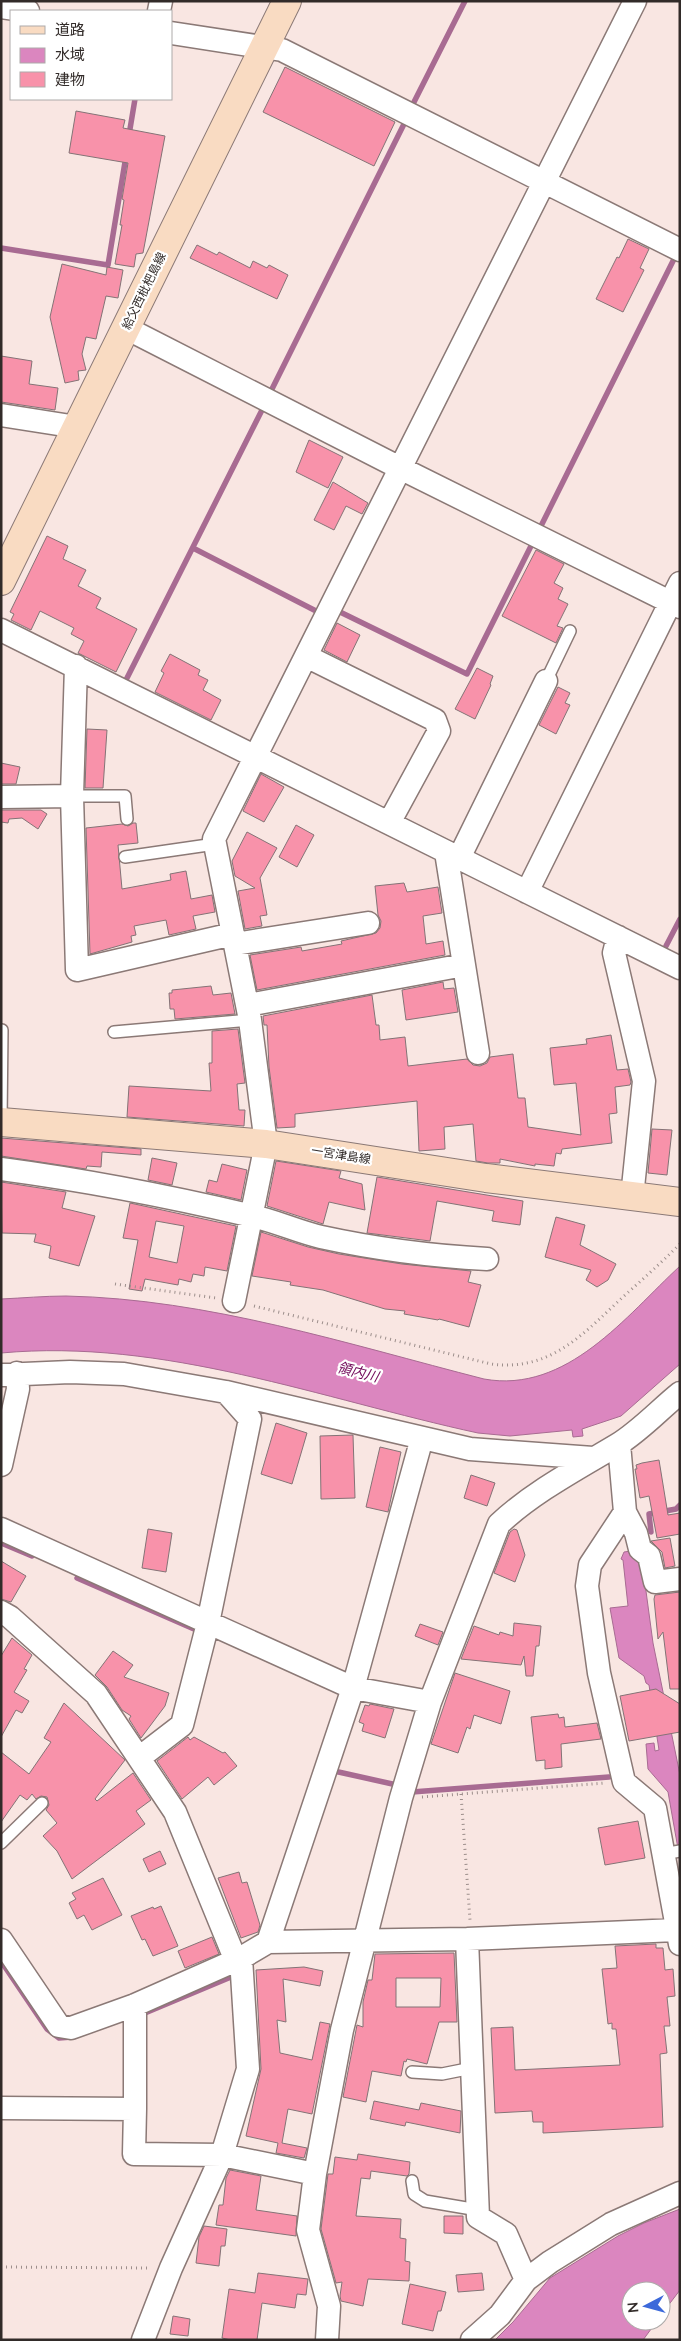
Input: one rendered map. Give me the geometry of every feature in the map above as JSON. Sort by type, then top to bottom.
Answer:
[{"type":"main road","name":"給父西枇杷島線","points":[[1,581],[287,1]]},
{"type":"main road","name":"一宮津島線","points":[[1,1122],[266,1144],[486,1178],[680,1202]]},
{"type":"street","points":[[234,1301],[266,1144],[249,1013],[214,839],[635,1]]},
{"type":"street","points":[[1,7],[21,10]]},
{"type":"street","points":[[172,33],[282,50],[680,250]]},
{"type":"street","points":[[126,328],[400,468],[677,597],[527,892]]},
{"type":"street","points":[[1,415],[77,427]]},
{"type":"street","points":[[1,630],[680,968]]},
{"type":"street","points":[[306,656],[435,720],[438,731],[389,823]]},
{"type":"street","points":[[76,666],[72,796],[77,970],[234,939],[368,923]]},
{"type":"street","points":[[478,1053],[464,965],[453,855],[546,682]]},
{"type":"street","points":[[1,797],[72,796]]},
{"type":"street","points":[[618,937],[614,953],[644,1082],[632,1197]]},
{"type":"street","points":[[249,1013],[464,965]]},
{"type":"street","points":[[1,1170],[78,1179],[250,1215],[320,1237],[437,1256],[487,1259]]},
{"type":"street","points":[[1,1466],[18,1389],[9,1374],[70,1372],[124,1374],[226,1392],[470,1449],[593,1458]]},
{"type":"street","points":[[139,1758],[182,1725],[208,1624],[250,1419],[226,1392]]},
{"type":"street","points":[[327,2340],[329,2306],[308,2230],[315,2174],[342,2030],[401,1798],[430,1702],[499,1524],[512,1511],[593,1458],[619,1444],[680,1392]]},
{"type":"street","points":[[268,1942],[353,1688],[422,1438]]},
{"type":"street","points":[[619,1444],[625,1512],[636,1532],[640,1548],[649,1556],[655,1582],[680,1579]]},
{"type":"street","points":[[1,1940],[60,2026],[71,2028],[135,2005],[238,1959],[268,1942],[469,1939],[677,1925],[672,1852],[655,1808],[624,1782],[599,1673],[588,1586],[590,1565],[625,1512]]},
{"type":"street","points":[[1,1529],[353,1688],[430,1702]]},
{"type":"street","points":[[1,1612],[10,1617],[96,1694],[175,1812],[238,1959],[248,2069],[222,2155],[172,2268],[143,2340]]},
{"type":"street","points":[[469,1939],[478,2217],[506,2234],[526,2280]]},
{"type":"street","points":[[135,2005],[134,2154],[222,2155],[315,2174]]},
{"type":"street","points":[[1,2108],[135,2109]]},
{"type":"street","points":[[472,2340],[500,2315],[526,2280],[550,2262],[611,2224],[680,2193]]},
{"type":"lane","points":[[546,682],[570,631]]},
{"type":"lane","points":[[72,796],[125,796],[127,819]]},
{"type":"lane","points":[[125,857],[215,844]]},
{"type":"lane","points":[[114,1032],[249,1013]]},
{"type":"lane","points":[[1,1122],[2,1030]]},
{"type":"lane","points":[[1,1843],[42,1803]]},
{"type":"lane","points":[[412,2072],[442,2074],[472,2068]]},
{"type":"lane","points":[[412,2181],[414,2194],[426,2202],[478,2210]]},
{"type":"path","points":[[115,1284],[234,1301],[505,1366],[526,1364],[558,1352],[581,1336],[680,1244]]},
{"type":"path","points":[[401,1798],[624,1782]]},
{"type":"path","points":[[461,1794],[469,1939]]},
{"type":"path","points":[[1,2267],[172,2268]]},
{"type":"water","name":"領内川","points":[[680,1266],[680,1364],[621,1416],[582,1429],[583,1436],[573,1437],[572,1430],[510,1436],[478,1433],[242,1375],[122,1354],[62,1351],[1,1353],[1,1299],[66,1296],[172,1305],[225,1314],[329,1338],[484,1379],[514,1381],[542,1375],[568,1363],[593,1347],[616,1328]]},
{"type":"water","points":[[631,1551],[643,1569],[653,1643],[680,1775],[680,1860],[668,1792],[648,1769],[646,1744],[654,1743],[655,1751],[659,1750],[649,1685],[646,1683],[644,1676],[619,1658],[610,1608],[628,1606],[623,1560],[621,1559],[624,1552]]},
{"type":"water","points":[[680,2209],[680,2290],[671,2302],[671,2281],[621,2281],[621,2331],[650,2331],[643,2340],[495,2340],[513,2322],[550,2278],[618,2236],[644,2223]]},
{"type":"building","points":[[285,67],[395,122],[374,166],[263,112]]},
{"type":"building","points":[[76,111],[125,120],[123,128],[165,136],[143,253],[136,254],[134,267],[115,264],[122,225],[120,225],[124,200],[122,199],[128,163],[69,153]]},
{"type":"building","points":[[628,239],[649,249],[640,268],[644,270],[623,312],[596,299]]},
{"type":"building","points":[[197,245],[217,255],[219,252],[250,268],[253,261],[267,268],[269,265],[288,275],[277,299],[190,258]]},
{"type":"building","points":[[62,264],[106,275],[107,267],[123,270],[118,298],[106,296],[96,339],[86,337],[82,354],[86,370],[78,371],[79,380],[65,383],[50,317]]},
{"type":"building","points":[[1,356],[32,361],[29,384],[58,388],[55,410],[1,402]]},
{"type":"building","points":[[309,440],[343,457],[328,488],[296,472]]},
{"type":"building","points":[[333,482],[368,503],[362,514],[346,506],[334,530],[314,520]]},
{"type":"building","points":[[47,536],[68,546],[63,559],[86,570],[78,586],[101,598],[96,608],[137,629],[116,672],[78,653],[84,641],[71,634],[74,628],[40,611],[31,630],[11,620],[14,614],[10,612]]},
{"type":"building","points":[[536,550],[564,564],[554,583],[563,588],[558,599],[568,604],[557,626],[563,628],[556,643],[502,616]]},
{"type":"building","points":[[337,623],[360,635],[347,662],[324,650]]},
{"type":"building","points":[[170,654],[200,670],[198,675],[208,680],[203,690],[221,700],[211,720],[155,692],[164,673],[161,671]]},
{"type":"building","points":[[477,668],[493,676],[491,685],[475,719],[455,709]]},
{"type":"building","points":[[558,687],[570,693],[565,703],[570,705],[556,734],[539,725]]},
{"type":"building","points":[[87,729],[107,730],[103,788],[85,788]]},
{"type":"building","points":[[1,763],[20,767],[16,784],[1,784]]},
{"type":"building","points":[[261,774],[284,787],[264,822],[243,811]]},
{"type":"building","points":[[1,810],[41,810],[47,814],[38,829],[22,818],[9,819],[8,823],[1,822]]},
{"type":"building","points":[[136,823],[138,843],[118,845],[122,889],[171,880],[170,874],[186,871],[191,899],[212,895],[215,912],[193,916],[196,929],[169,935],[166,920],[134,926],[136,935],[131,936],[132,942],[90,954],[86,828],[122,824],[128,826]]},
{"type":"building","points":[[296,825],[314,835],[297,867],[279,857]]},
{"type":"building","points":[[247,832],[277,848],[260,878],[267,915],[260,916],[262,926],[245,929],[238,891],[255,888],[235,876],[232,861]]},
{"type":"building","points":[[404,883],[407,892],[438,887],[442,913],[423,916],[426,944],[443,941],[445,955],[257,990],[250,955],[301,947],[302,951],[342,944],[341,941],[376,933],[380,928],[381,921],[378,915],[375,886]]},
{"type":"building","points":[[443,982],[444,989],[454,988],[458,1012],[406,1020],[402,990]]},
{"type":"building","points":[[211,986],[213,995],[231,993],[235,1014],[175,1019],[174,1009],[170,1009],[169,993],[172,993],[172,990]]},
{"type":"building","points":[[372,995],[376,1025],[379,1025],[380,1040],[405,1037],[408,1066],[467,1059],[473,1065],[480,1066],[487,1063],[490,1057],[513,1054],[518,1098],[525,1098],[528,1127],[581,1135],[576,1083],[554,1085],[550,1048],[587,1044],[586,1039],[611,1035],[617,1070],[628,1069],[631,1082],[630,1085],[615,1087],[617,1113],[609,1114],[612,1143],[562,1149],[561,1154],[556,1153],[554,1166],[535,1164],[535,1166],[500,1159],[500,1163],[488,1163],[476,1161],[473,1124],[444,1127],[445,1149],[419,1151],[417,1101],[295,1114],[295,1127],[277,1128],[269,1067],[267,1025],[264,1025],[263,1016]]},
{"type":"building","points":[[238,1029],[245,1083],[237,1084],[239,1110],[245,1110],[244,1126],[127,1117],[129,1086],[211,1091],[209,1063],[212,1063],[212,1031]]},
{"type":"building","points":[[652,1129],[672,1130],[667,1175],[648,1173]]},
{"type":"building","points":[[1,1138],[141,1149],[141,1155],[102,1152],[101,1167],[87,1166],[86,1169],[1,1156]]},
{"type":"building","points":[[152,1158],[177,1163],[172,1185],[148,1180]]},
{"type":"building","points":[[276,1161],[341,1171],[339,1178],[362,1184],[365,1210],[329,1202],[323,1224],[267,1206]]},
{"type":"building","points":[[222,1164],[247,1170],[241,1200],[206,1192],[209,1180],[217,1182]]},
{"type":"building","points":[[377,1177],[523,1201],[520,1225],[492,1221],[494,1211],[437,1201],[430,1241],[367,1233]]},
{"type":"building","points":[[1,1182],[66,1192],[62,1208],[95,1216],[79,1266],[49,1258],[51,1246],[34,1242],[36,1234],[2,1233]]},
{"type":"building","points":[[130,1203],[236,1226],[227,1271],[205,1267],[204,1276],[193,1274],[191,1282],[179,1279],[178,1285],[145,1279],[142,1291],[129,1289],[138,1240],[123,1238]],"holes":[[[156,1221],[184,1226],[177,1263],[149,1257]]]},
{"type":"building","points":[[556,1217],[585,1225],[580,1245],[616,1264],[608,1280],[597,1287],[586,1280],[591,1270],[545,1257]]},
{"type":"building","points":[[261,1232],[308,1247],[339,1254],[402,1264],[471,1271],[468,1282],[481,1285],[469,1327],[439,1319],[404,1314],[405,1311],[385,1309],[323,1290],[290,1285],[291,1282],[252,1276]]},
{"type":"building","points":[[276,1423],[307,1433],[292,1484],[261,1474]]},
{"type":"building","points":[[353,1435],[355,1498],[321,1499],[320,1436]]},
{"type":"building","points":[[380,1447],[401,1452],[388,1512],[366,1507]]},
{"type":"building","points":[[659,1460],[668,1515],[680,1513],[680,1534],[657,1538],[649,1496],[640,1498],[635,1469],[637,1469],[636,1465]]},
{"type":"building","points":[[471,1475],[495,1483],[487,1506],[464,1498]]},
{"type":"building","points":[[148,1529],[172,1533],[166,1572],[142,1568]]},
{"type":"building","points":[[514,1529],[517,1530],[525,1555],[515,1582],[494,1573],[510,1532]]},
{"type":"building","points":[[670,1538],[675,1566],[665,1568],[662,1552],[651,1541]]},
{"type":"building","points":[[1,1561],[26,1576],[11,1602],[1,1599]]},
{"type":"building","points":[[680,1592],[680,1689],[670,1689],[663,1632],[658,1639],[654,1599],[655,1595]]},
{"type":"building","points":[[514,1623],[541,1626],[539,1646],[536,1646],[533,1676],[526,1676],[524,1656],[521,1665],[461,1659],[474,1626],[499,1635],[500,1632],[513,1636]]},
{"type":"building","points":[[420,1624],[443,1632],[438,1645],[415,1636]]},
{"type":"building","points":[[12,1638],[32,1655],[24,1669],[27,1670],[14,1692],[29,1701],[22,1713],[16,1710],[1,1737],[1,1656]]},
{"type":"building","points":[[113,1651],[133,1665],[124,1677],[169,1693],[165,1706],[141,1738],[129,1719],[131,1716],[122,1710],[107,1687],[95,1675]]},
{"type":"building","points":[[455,1673],[510,1691],[501,1724],[474,1715],[470,1729],[467,1727],[458,1753],[431,1744]]},
{"type":"building","points":[[656,1689],[680,1704],[680,1732],[629,1741],[620,1696]]},
{"type":"building","points":[[64,1703],[125,1760],[95,1799],[97,1801],[133,1773],[151,1800],[136,1811],[145,1824],[72,1879],[57,1851],[43,1836],[57,1823],[46,1810],[49,1805],[47,1797],[41,1796],[36,1799],[32,1794],[27,1800],[20,1795],[1,1822],[1,1752],[29,1774],[51,1742],[44,1738]]},
{"type":"building","points":[[370,1704],[394,1709],[385,1738],[362,1731],[364,1724],[359,1722],[365,1705],[369,1706]]},
{"type":"building","points":[[558,1714],[559,1718],[564,1717],[565,1727],[597,1723],[601,1739],[561,1744],[562,1767],[545,1769],[545,1760],[536,1761],[531,1717]]},
{"type":"building","points":[[188,1737],[190,1740],[194,1737],[223,1753],[225,1752],[237,1766],[214,1785],[208,1777],[182,1799],[157,1761]]},
{"type":"building","points":[[638,1821],[645,1858],[605,1865],[598,1828]]},
{"type":"building","points":[[160,1851],[166,1864],[149,1872],[143,1859]]},
{"type":"building","points":[[239,1872],[242,1883],[247,1882],[260,1925],[258,1932],[241,1938],[218,1878]]},
{"type":"building","points":[[103,1878],[122,1915],[92,1930],[84,1915],[77,1919],[69,1903],[76,1899],[72,1893]]},
{"type":"building","points":[[161,1906],[178,1946],[153,1956],[145,1939],[142,1940],[131,1916],[153,1907],[154,1909]]},
{"type":"building","points":[[212,1937],[219,1954],[185,1968],[178,1951]]},
{"type":"building","points":[[656,1944],[656,1948],[663,1948],[665,1970],[673,1969],[675,1996],[667,1997],[670,2026],[664,2026],[667,2053],[660,2054],[663,2127],[543,2133],[543,2122],[533,2122],[532,2111],[495,2113],[491,2028],[513,2027],[515,2070],[620,2065],[616,2029],[612,2029],[612,2023],[608,2024],[602,1969],[617,1968],[615,1946]]},
{"type":"building","points":[[454,1953],[457,2022],[439,2022],[427,2064],[407,2059],[406,2062],[404,2061],[401,2076],[372,2071],[366,2102],[343,2097],[357,2025],[363,2027],[363,2002],[368,1980],[372,1980],[375,1954]],"holes":[[[396,1978],[441,1978],[440,2007],[396,2007]]]},
{"type":"building","points":[[304,1967],[323,1971],[320,1986],[283,1979],[286,2022],[277,2020],[280,2053],[312,2060],[320,2022],[330,2024],[312,2114],[288,2109],[282,2143],[307,2148],[304,2158],[276,2153],[278,2143],[246,2136],[261,2069],[256,1970]]},
{"type":"building","points":[[374,2101],[419,2110],[421,2103],[461,2111],[460,2133],[406,2122],[405,2126],[370,2119]]},
{"type":"building","points":[[358,2154],[410,2162],[409,2174],[407,2176],[371,2171],[370,2179],[361,2178],[356,2216],[401,2219],[400,2238],[406,2239],[405,2261],[410,2262],[409,2281],[368,2279],[363,2306],[341,2301],[342,2282],[336,2283],[321,2229],[328,2174],[333,2174],[335,2157],[357,2160]]},
{"type":"building","points":[[230,2170],[261,2176],[256,2210],[297,2216],[296,2236],[216,2225],[219,2205],[223,2205],[226,2178]]},
{"type":"building","points":[[444,2216],[463,2216],[463,2234],[444,2233]]},
{"type":"building","points":[[204,2226],[227,2229],[225,2246],[221,2246],[219,2266],[196,2263],[199,2237]]},
{"type":"building","points":[[258,2273],[308,2279],[306,2295],[297,2294],[295,2308],[262,2303],[257,2340],[222,2338],[229,2289],[255,2293]]},
{"type":"building","points":[[482,2273],[484,2290],[458,2292],[456,2275]]},
{"type":"building","points":[[410,2284],[446,2292],[441,2311],[438,2311],[433,2331],[402,2324]]},
{"type":"building","points":[[173,2316],[190,2319],[188,2336],[170,2334]]},
{"type":"waterway","points":[[412,106],[465,1]]},
{"type":"waterway","points":[[129,135],[135,100]]},
{"type":"waterway","points":[[272,389],[404,124]]},
{"type":"waterway","points":[[1,248],[108,265],[126,156]]},
{"type":"waterway","points":[[539,530],[674,259]]},
{"type":"waterway","points":[[126,680],[262,410]]},
{"type":"waterway","points":[[338,611],[467,674],[532,544]]},
{"type":"waterway","points":[[193,548],[318,612]]},
{"type":"waterway","points":[[666,946],[680,919]]},
{"type":"waterway","points":[[651,1532],[649,1514],[676,1509],[680,1505]]},
{"type":"waterway","points":[[1,1543],[32,1556]]},
{"type":"waterway","points":[[77,1578],[194,1629]]},
{"type":"waterway","points":[[333,1774],[334,1771],[397,1785]]},
{"type":"waterway","points":[[412,1792],[609,1777]]},
{"type":"waterway","points":[[1,1961],[47,2029],[59,2038],[72,2037]]},
{"type":"waterway","points":[[145,2013],[231,1977]]}]
